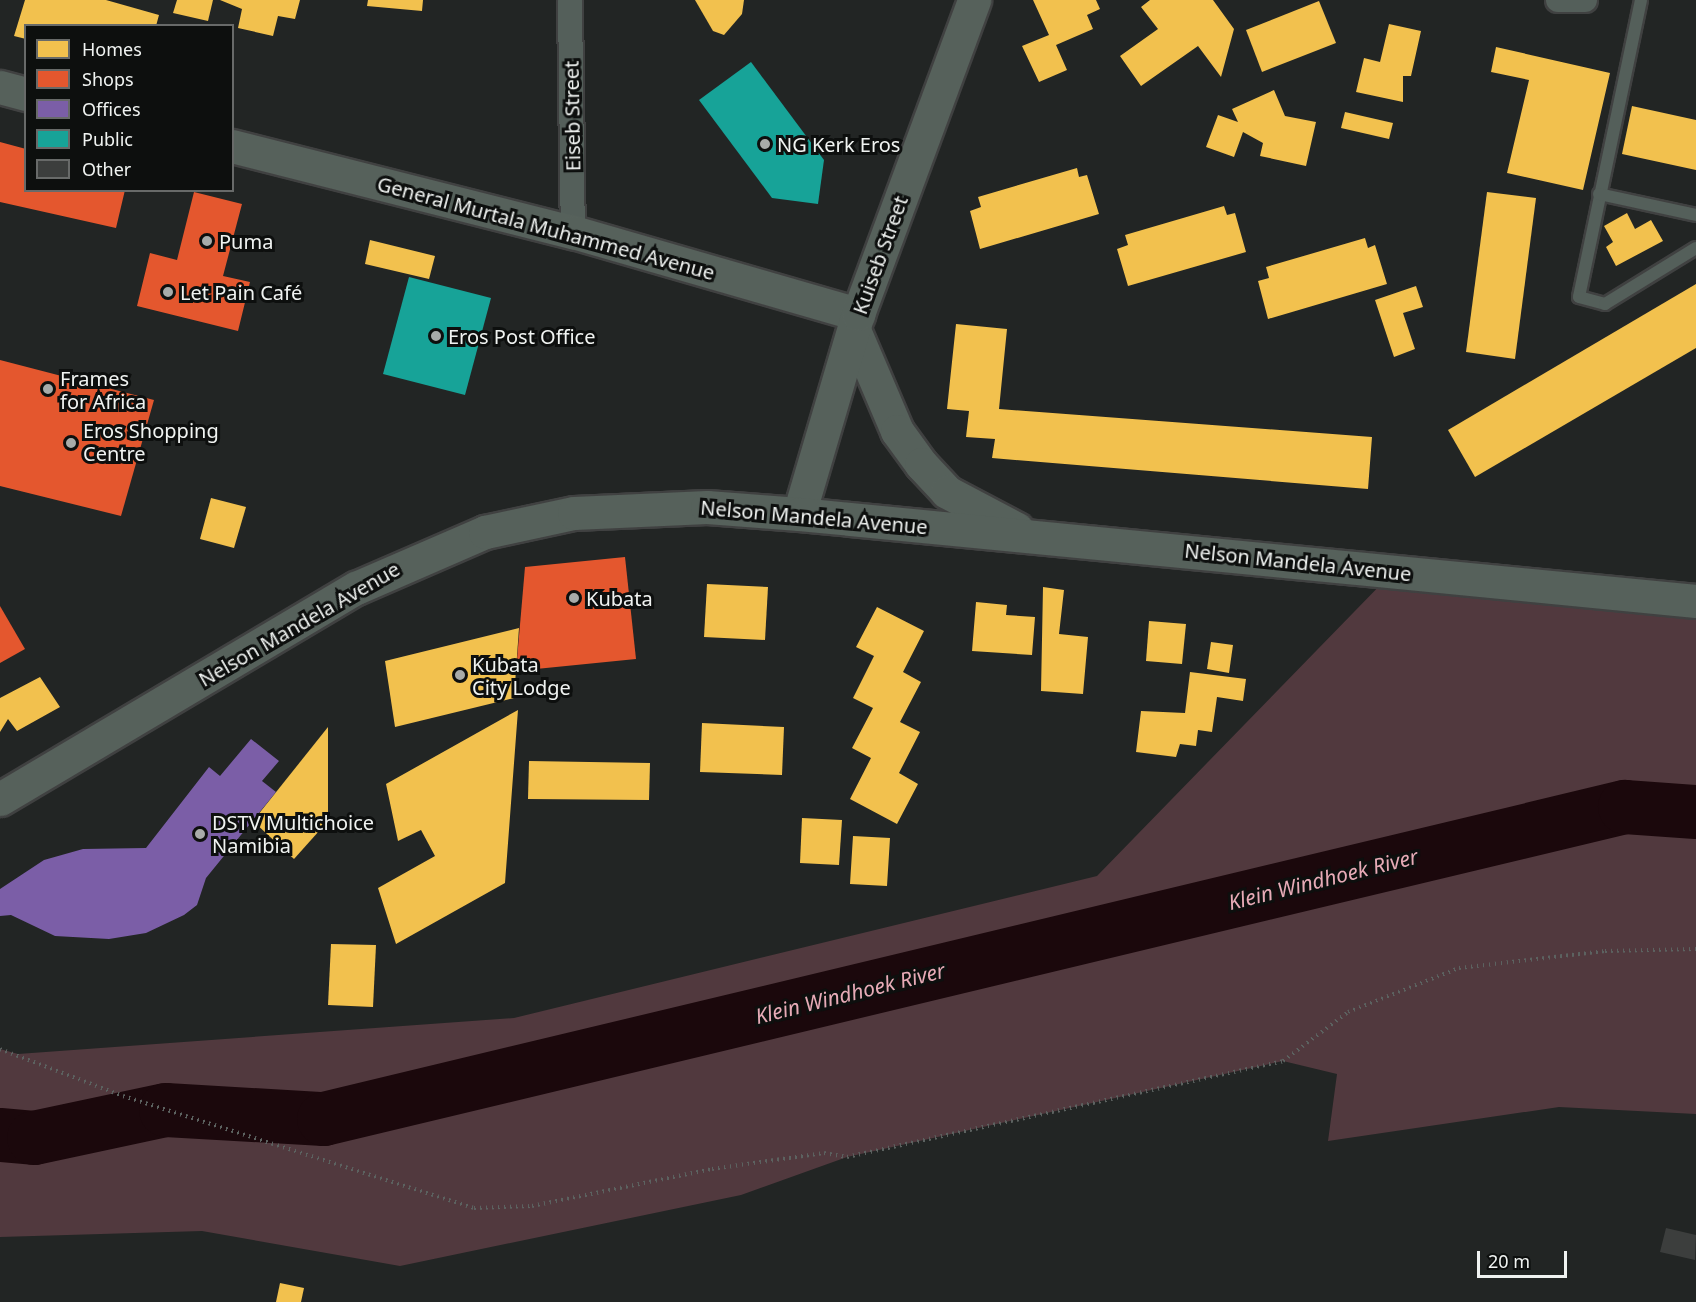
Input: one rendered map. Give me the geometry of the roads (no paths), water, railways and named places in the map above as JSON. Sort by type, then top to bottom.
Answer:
[{"type":"main road","name":"Kuiseb Street","points":[[799,514],[856,322],[974,0]]},
{"type":"main road","points":[[0,87],[24,93]]},
{"type":"main road","name":"General Murtala Muhammed Avenue","points":[[234,147],[573,232],[856,322]]},
{"type":"main road","points":[[856,322],[897,431],[921,464],[947,492],[1032,536]]},
{"type":"main road","name":"Nelson Mandela Avenue","points":[[0,799],[356,588],[485,532],[574,513],[635,507],[799,514],[1696,601]]},
{"type":"street","name":"Eiseb Street","points":[[570,0],[573,232]]},
{"type":"street","points":[[1558,0],[1585,0]]},
{"type":"lane","points":[[1641,0],[1579,297],[1605,304],[1696,248]]},
{"type":"lane","points":[[1599,194],[1696,215]]},
{"type":"waterway","name":"Klein Windhoek River","points":[[0,1135],[34,1138],[166,1110],[324,1119],[1625,807],[1696,812]]},
{"type":"place","name":"NG Kerk Eros","points":[[765,144]]},
{"type":"place","name":"Puma","points":[[207,241]]},
{"type":"place","name":"Let Pain Café","points":[[168,292]]},
{"type":"place","name":"Eros Post Office","points":[[436,336]]},
{"type":"place","name":"Frames for Africa","points":[[48,389]]},
{"type":"place","name":"Eros Shopping Centre","points":[[71,443]]},
{"type":"place","name":"Kubata","points":[[574,598]]},
{"type":"place","name":"Kubata City Lodge","points":[[460,675]]},
{"type":"place","name":"DSTV Multichoice Namibia","points":[[200,834]]}]
